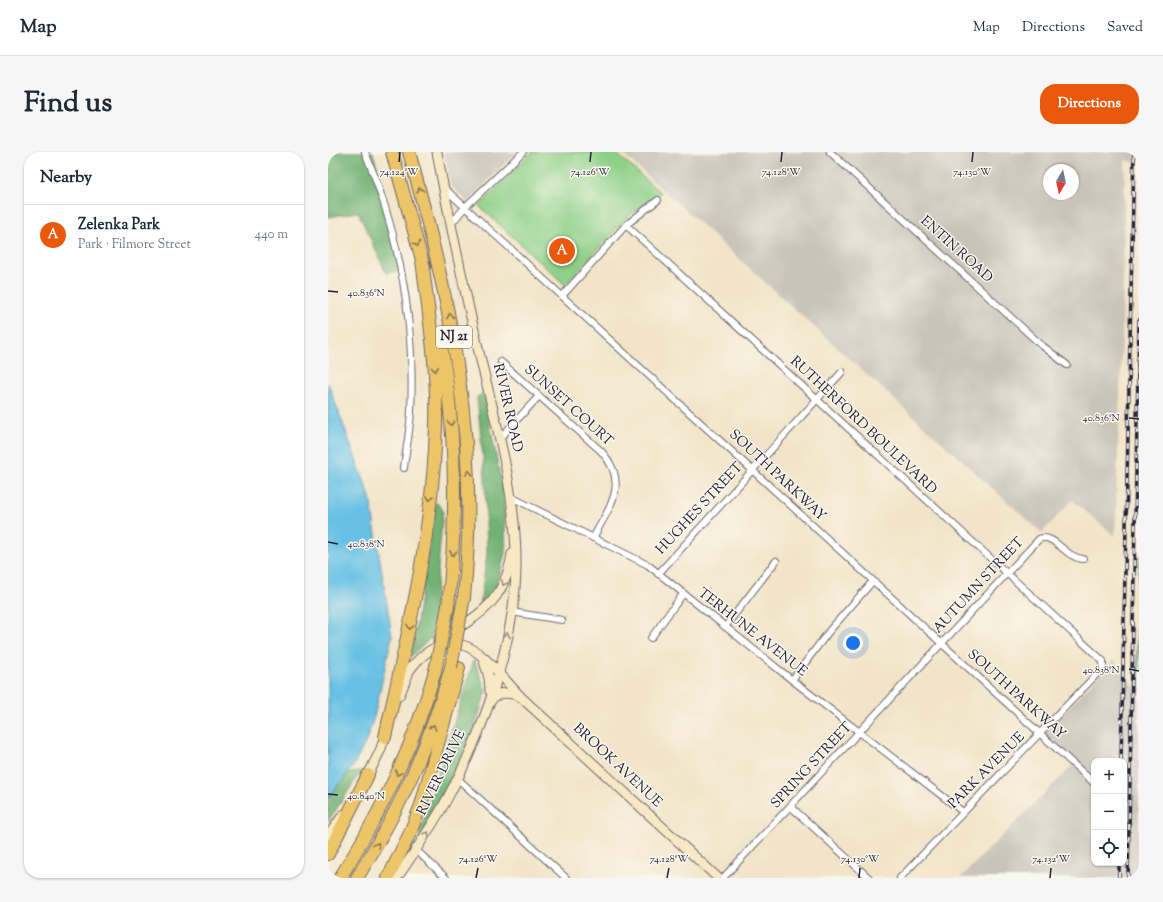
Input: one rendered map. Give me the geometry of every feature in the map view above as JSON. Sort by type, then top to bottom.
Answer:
[{"type":"highway","name":"NJ 21","points":[[340,878],[374,820],[399,773],[419,723],[435,671],[448,606],[454,529],[454,475],[451,428],[440,341],[422,260],[392,152]]},
{"type":"highway","name":"NJ 21","points":[[409,152],[444,283],[463,392],[468,447],[468,551],[463,631],[455,668]]},
{"type":"highway","points":[[385,737],[419,582],[426,537],[435,449],[436,385],[422,260]]},
{"type":"highway","points":[[357,878],[387,827],[412,779],[455,668]]},
{"type":"highway","points":[[388,878],[409,835],[421,805],[455,668]]},
{"type":"highway","points":[[328,854],[368,775]]},
{"type":"main road","name":"RIVER ROAD","points":[[437,152],[451,224],[512,497],[516,569],[511,612],[498,673]]},
{"type":"main road","points":[[328,836],[354,799],[368,775],[385,737],[409,671],[426,648],[475,618],[492,604],[507,577],[512,555],[514,531]]},
{"type":"main road","name":"BROOK AVENUE","points":[[409,671],[428,651],[446,644],[463,645],[478,654],[522,698],[718,878]]},
{"type":"main road","points":[[478,654],[484,661],[489,678],[488,705]]},
{"type":"main road","name":"RIVER DRIVE","points":[[398,878],[438,816],[458,779],[488,705],[498,673]]},
{"type":"main road","points":[[488,705],[492,698],[501,693],[512,694],[522,698]]},
{"type":"street","points":[[365,152],[388,217],[406,297],[411,374],[411,412],[404,468]]},
{"type":"street","points":[[451,224],[465,207],[524,152]]},
{"type":"street","name":"ENTIN ROAD","points":[[830,152],[1039,343],[1067,364]]},
{"type":"street","name":"SOUTH PARKWAY","points":[[443,187],[1091,780]]},
{"type":"street","points":[[562,296],[626,225],[658,200]]},
{"type":"street","name":"RUTHERFORD BOULEVARD","points":[[626,225],[1085,644]]},
{"type":"street","name":"SUNSET COURT","points":[[501,362],[600,451],[607,458],[615,473],[617,481],[614,496],[593,538]]},
{"type":"street","name":"HUGHES STREET","points":[[658,574],[842,372]]},
{"type":"street","points":[[500,438],[540,396]]},
{"type":"street","name":"TERHUNE AVENUE","points":[[512,497],[648,565],[859,733],[963,812]]},
{"type":"street","name":"AUTUMN STREET","points":[[918,670],[1039,539],[1042,538],[1053,540],[1073,557],[1083,559]]},
{"type":"street","points":[[725,627],[776,561]]},
{"type":"street","points":[[792,680],[830,630],[873,581]]},
{"type":"street","points":[[651,638],[683,594]]},
{"type":"street","points":[[511,612],[562,620]]},
{"type":"street","name":"PARK AVENUE","points":[[900,878],[1102,669],[1103,664],[1101,659],[1085,644]]},
{"type":"street","name":"SPRING STREET","points":[[723,878],[918,670]]},
{"type":"street","points":[[458,779],[566,878]]},
{"type":"street","points":[[790,806],[868,878]]},
{"type":"street","points":[[416,850],[446,878]]},
{"type":"shaded area","points":[[444,152],[516,152],[468,202],[451,186]]},
{"type":"shaded area","points":[[621,152],[1139,152],[1139,162],[1125,161],[1122,338],[1115,536],[1072,500],[1042,533]]},
{"type":"shaded area","points":[[1114,659],[1139,694],[1139,878],[960,878],[1073,765],[1042,736]]},
{"type":"green space","points":[[328,152],[373,152],[403,270],[386,273],[358,212],[328,217]]},
{"type":"green space","points":[[532,152],[615,152],[661,193],[627,217],[565,285],[479,206]]},
{"type":"green space","points":[[484,393],[503,491],[506,549],[497,586],[480,605],[487,554],[485,479],[477,397]]},
{"type":"green space","points":[[436,502],[443,510],[432,637],[411,657]]},
{"type":"green space","points":[[1139,555],[1139,694],[1136,689]]},
{"type":"green space","points":[[474,659],[486,691],[472,736],[430,822],[418,838]]},
{"type":"green space","points":[[362,770],[328,822],[328,798],[347,774]]},
{"type":"water","points":[[328,383],[370,497],[392,636],[374,717],[366,741],[354,765],[328,798]]},
{"type":"railway","points":[[1121,758],[1134,152]]},
{"type":"railway","points":[[1128,878],[1139,320]]},
{"type":"railway","points":[[1119,866],[1119,878]]},
{"type":"place","name":"Zelenka Park","points":[[562,251]]}]
